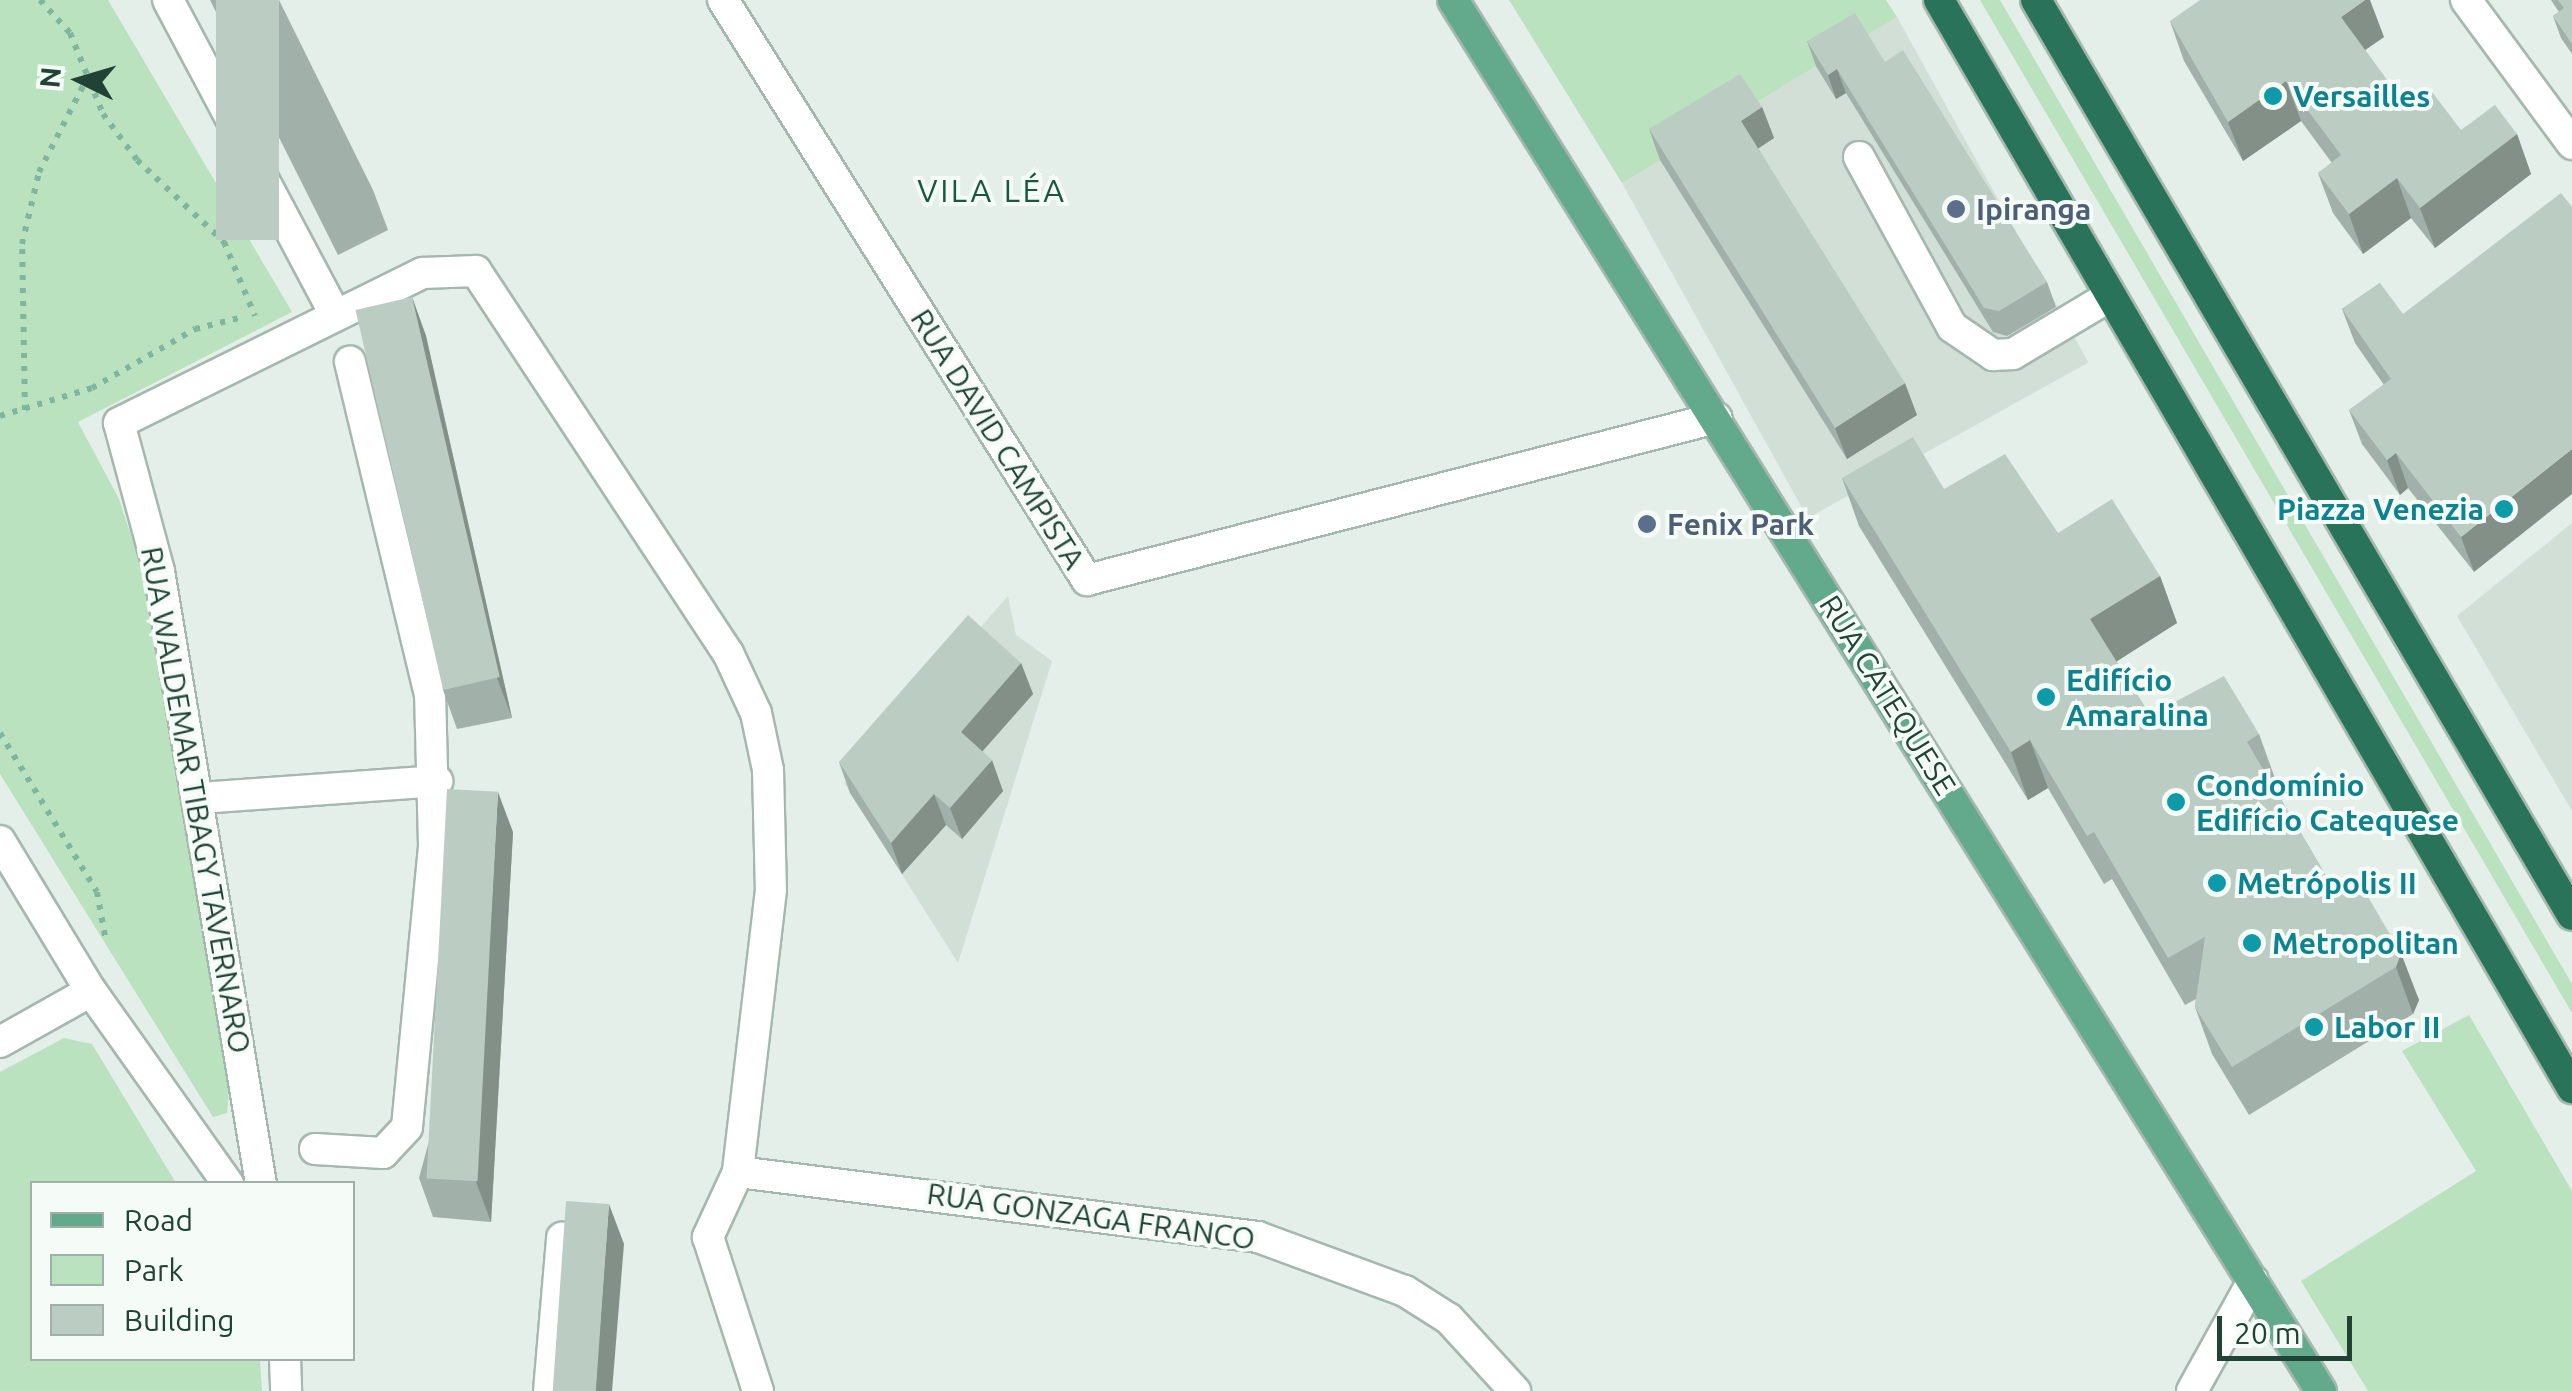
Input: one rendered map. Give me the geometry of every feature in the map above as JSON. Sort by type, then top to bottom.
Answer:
[{"type":"highway","points":[[1939,0],[2572,1088]]},
{"type":"highway","points":[[2036,0],[2572,915]]},
{"type":"main road","name":"RUA CATEQUESE","points":[[1453,0],[2320,1391]]},
{"type":"street","points":[[168,0],[334,312]]},
{"type":"street","name":"RUA DAVID CAMPISTA","points":[[723,0],[1086,580],[1716,418]]},
{"type":"street","points":[[2466,0],[2572,144]]},
{"type":"street","points":[[1859,157],[1952,327],[1994,355],[2013,354],[2110,296]]},
{"type":"street","name":"RUA WALDEMAR TIBAGY TAVERNARO","points":[[261,1181],[201,798],[159,571],[118,433],[138,407],[334,312],[445,267],[491,283],[743,680],[768,770],[772,826],[738,1172],[708,1249],[758,1391]]},
{"type":"street","points":[[315,1149],[383,1154],[407,1127],[437,781],[430,695],[350,361]]},
{"type":"street","points":[[201,798],[437,781]]},
{"type":"street","points":[[0,841],[91,991],[226,1181]]},
{"type":"street","points":[[0,1042],[91,991]]},
{"type":"street","name":"RUA GONZAGA FRANCO","points":[[738,1172],[1258,1237],[1406,1291],[1449,1319],[1516,1391]]},
{"type":"street","points":[[549,1391],[562,1238]]},
{"type":"street","points":[[2192,1391],[2253,1281]]},
{"type":"street","points":[[285,1361],[286,1391]]},
{"type":"path","points":[[40,0],[70,33],[86,80],[137,160],[224,242],[268,344]]},
{"type":"path","points":[[25,410],[22,244],[39,172],[86,80]]},
{"type":"path","points":[[0,416],[123,374],[195,329],[254,315]]},
{"type":"path","points":[[0,733],[97,892],[105,936],[91,991]]},
{"type":"shaded area","points":[[1897,17],[2088,362],[1808,518],[1616,173]]},
{"type":"shaded area","points":[[2572,523],[2572,811],[2457,616]]},
{"type":"shaded area","points":[[1008,596],[1016,635],[1052,661],[958,963],[844,783]]},
{"type":"green space","points":[[0,0],[108,0],[292,312],[78,422],[119,499],[143,572],[231,1067],[227,1113],[213,1117],[0,774]]},
{"type":"green space","points":[[1509,0],[1886,0],[1897,17],[1622,183]]},
{"type":"green space","points":[[1980,0],[2000,0],[2572,984],[2572,1013]]},
{"type":"green space","points":[[2469,1015],[2572,1191],[2572,1391],[2368,1391],[2301,1281],[2476,1171],[2402,1051]]},
{"type":"green space","points":[[64,1038],[92,1044],[175,1181],[30,1181],[30,1361],[260,1361],[262,1391],[0,1391],[0,1072]]},
{"type":"building","points":[[216,0],[279,0],[279,240],[216,240]]},
{"type":"building","points":[[2200,0],[2365,0],[2341,17],[2406,106],[2429,88],[2461,130],[2495,105],[2517,134],[2420,208],[2397,178],[2349,214],[2318,173],[2341,155],[2286,81],[2228,122],[2170,21]]},
{"type":"building","points":[[2558,0],[2572,0],[2572,44],[2553,16],[2564,8]]},
{"type":"building","name":"Ipiranga","points":[[1855,13],[1885,62],[1903,50],[2047,282],[1999,311],[1984,308],[1837,69],[1828,75],[1807,41]]},
{"type":"building","points":[[1740,74],[1762,107],[1741,121],[1905,383],[1835,428],[1649,129]]},
{"type":"building","points":[[2561,193],[2572,207],[2572,449],[2461,537],[2396,453],[2387,460],[2349,410],[2391,379],[2342,309],[2380,283],[2403,314]]},
{"type":"building","points":[[412,297],[500,677],[443,690],[355,310]]},
{"type":"building","points":[[1913,437],[1944,489],[2005,454],[2058,533],[2112,499],[2160,576],[2090,619],[2150,715],[2224,676],[2259,734],[2247,742],[2335,891],[2368,897],[2401,953],[2396,967],[2232,1067],[2195,1007],[2205,937],[2168,958],[2094,832],[2087,836],[2030,740],[2011,752],[1842,478]]},
{"type":"building","points":[[968,615],[1021,663],[961,732],[992,760],[950,808],[934,794],[891,843],[839,762]]},
{"type":"building","points":[[447,789],[498,792],[478,1181],[427,1178]]},
{"type":"building","points":[[566,1201],[609,1204],[596,1391],[553,1391]]},
{"type":"place","name":"Versailles","points":[[2273,96]]},
{"type":"place","name":"Ipiranga","points":[[1956,209]]},
{"type":"place","name":"Piazza Venezia","points":[[2504,509]]},
{"type":"place","name":"Fenix Park","points":[[1647,524]]},
{"type":"place","name":"Edifício Amaralina","points":[[2046,697]]},
{"type":"place","name":"Condomínio Edifício Catequese","points":[[2176,802]]},
{"type":"place","name":"Metrópolis II","points":[[2217,883]]},
{"type":"place","name":"Metropolitan","points":[[2252,943]]},
{"type":"place","name":"Labor II","points":[[2314,1027]]},
{"type":"district","name":"VILA LÉA","points":[[992,190]]}]
